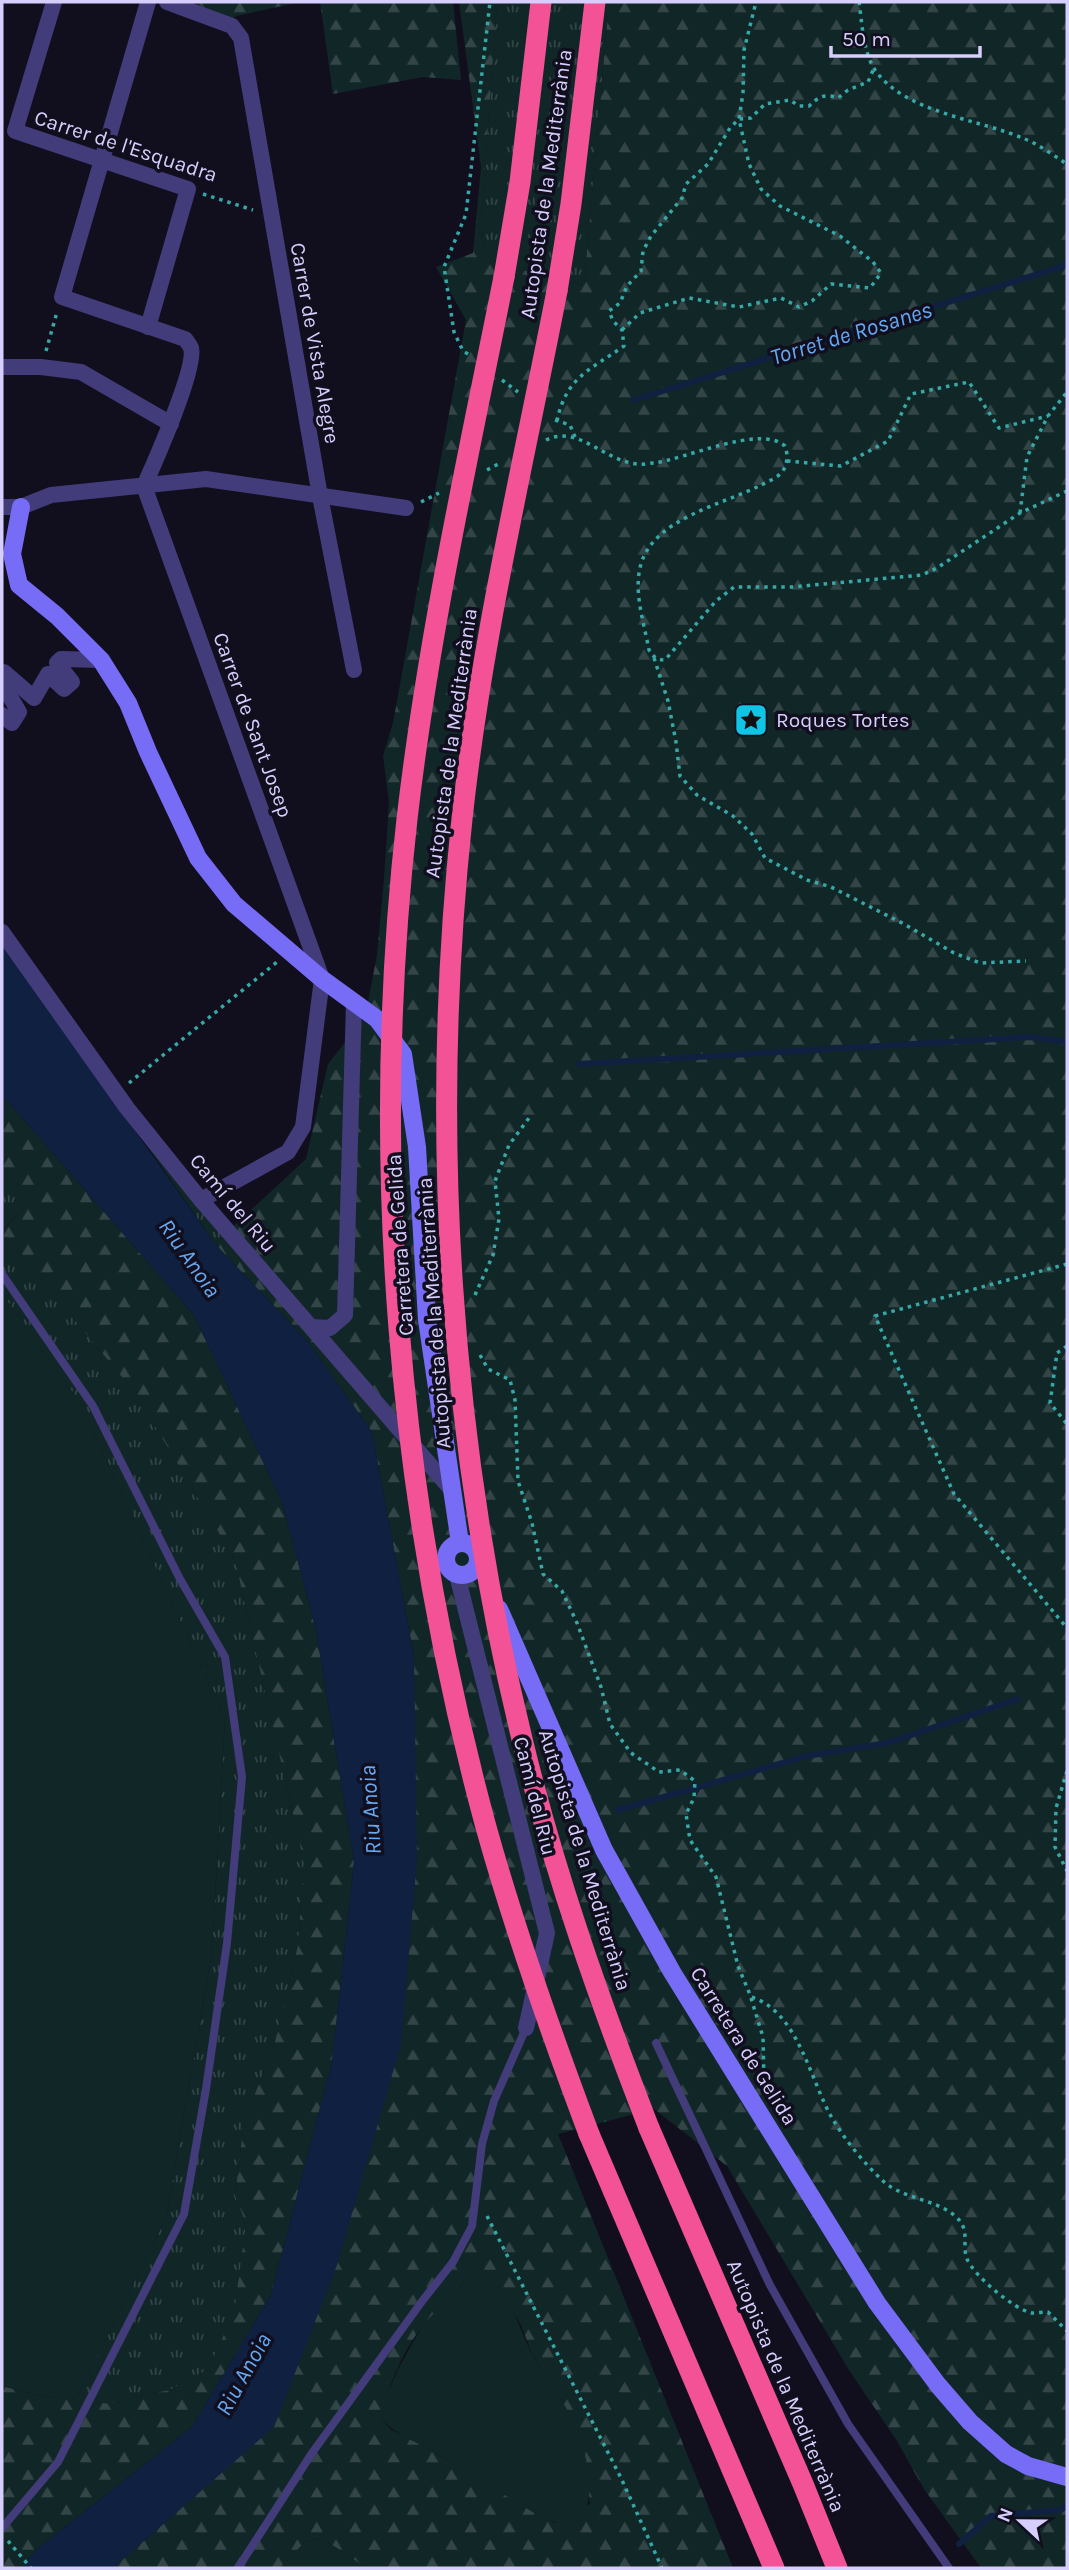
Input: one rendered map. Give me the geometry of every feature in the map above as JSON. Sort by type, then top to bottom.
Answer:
[{"type":"highway","name":"Autopista de la Mediterrània","points":[[541,2],[521,169],[504,277],[435,624],[406,824],[390,1055],[392,1226],[399,1327],[415,1479],[437,1613],[485,1823],[514,1921],[589,2134],[774,2568]]},
{"type":"highway","name":"Autopista de la Mediterrània","points":[[595,2],[573,191],[557,291],[487,642],[462,819],[446,1048],[447,1193],[457,1341],[468,1449],[483,1550],[512,1695],[540,1805],[578,1934],[649,2128],[837,2568]]},
{"type":"street","name":"Carrer de l'Esquadra","points":[[54,2],[15,131],[188,189]]},
{"type":"street","points":[[145,486],[171,424],[191,360],[191,348],[185,339],[62,297],[148,2]]},
{"type":"street","name":"Carrer de Vista Alegre","points":[[167,2],[232,26],[241,38],[320,496],[354,670]]},
{"type":"street","points":[[148,327],[188,189]]},
{"type":"street","points":[[2,367],[41,367],[81,372],[171,424]]},
{"type":"street","points":[[2,507],[21,507],[51,495],[206,479],[406,508]]},
{"type":"street","name":"Carrer de Sant Josep","points":[[145,486],[321,979]]},
{"type":"street","name":"Carretera de Gelida","points":[[21,507],[12,554],[19,584],[102,660],[128,703],[198,858],[234,904],[321,979],[377,1019],[403,1054],[416,1147],[426,1321],[460,1543]]},
{"type":"street","points":[[2,715],[12,723],[19,712],[2,680],[4,672],[34,698],[48,674],[64,689],[72,682],[57,663],[61,659],[102,660]]},
{"type":"street","name":"Camí del Riu","points":[[2,932],[117,1093],[201,1200],[450,1488]]},
{"type":"street","points":[[201,1200],[288,1152],[303,1127],[321,979]]},
{"type":"street","points":[[312,1327],[330,1328],[345,1315],[354,1002]]},
{"type":"street","points":[[460,1543],[470,1545],[475,1549],[477,1564],[469,1574],[457,1574],[448,1568],[446,1557],[450,1548],[460,1543]]},
{"type":"street","name":"Carretera de Gelida","points":[[477,1564],[509,1629],[604,1850],[672,1972],[877,2303],[938,2385],[970,2422],[1006,2454],[1028,2466],[1067,2477]]},
{"type":"street","name":"Camí del Riu","points":[[457,1574],[547,1933],[526,2028]]},
{"type":"lane","points":[[2,1274],[93,1406],[180,1578],[225,1657],[242,1777],[227,1943],[206,2089],[184,2214],[58,2462],[2,2528]]},
{"type":"lane","points":[[238,2568],[312,2454],[453,2262],[472,2226],[482,2144],[494,2101],[526,2028]]},
{"type":"lane","points":[[656,2043],[770,2285],[848,2424],[949,2568]]},
{"type":"path","points":[[474,359],[463,351],[454,332],[444,267],[466,214],[490,2]]},
{"type":"path","points":[[622,330],[640,313],[689,298],[739,307],[781,298],[799,307],[812,301],[831,284],[870,288],[881,273],[873,262],[840,236],[780,206],[761,189],[749,164],[739,120],[744,50],[756,2]]},
{"type":"path","points":[[859,2],[874,68],[895,91],[937,110],[1026,139],[1067,164]]},
{"type":"path","points":[[557,421],[566,391],[584,371],[624,346],[625,337],[622,330],[613,321],[609,311],[620,303],[627,286],[641,271],[643,251],[651,236],[682,198],[686,184],[708,164],[730,128],[739,120],[751,118],[765,104],[790,100],[799,106],[809,106],[819,97],[838,98],[848,90],[868,82],[874,68]]},
{"type":"path","name":"Carrer de l'Esquadra","points":[[188,189],[272,216]]},
{"type":"path","points":[[41,367],[62,297]]},
{"type":"path","points":[[495,374],[526,398]]},
{"type":"path","points":[[786,461],[841,466],[888,441],[911,394],[969,382],[999,428],[1048,416]]},
{"type":"path","points":[[1020,513],[1027,457],[1048,416],[1067,392]]},
{"type":"path","points":[[546,413],[557,421],[570,425],[575,437]]},
{"type":"path","points":[[545,441],[556,435],[575,437],[602,452],[637,464],[675,459],[751,438],[772,438],[785,446],[786,461],[780,475],[733,499],[686,517],[662,531],[641,562],[638,583],[649,650],[668,701],[680,776],[696,795],[733,816],[752,834],[765,859],[807,880],[831,887],[954,953],[980,962],[1026,961]]},
{"type":"path","points":[[485,470],[509,459]]},
{"type":"path","points":[[406,508],[449,488]]},
{"type":"path","points":[[654,658],[665,660],[716,601],[734,587],[792,587],[922,575],[937,568],[1020,513],[1067,491]]},
{"type":"path","points":[[117,1093],[290,951]]},
{"type":"path","points":[[474,1297],[493,1255],[499,1219],[495,1181],[509,1144],[528,1118]]},
{"type":"path","points":[[1067,1264],[875,1315],[954,1494],[1067,1628]]},
{"type":"path","points":[[1067,1346],[1058,1353],[1049,1403],[1067,1424]]},
{"type":"path","points":[[477,1351],[488,1369],[510,1380],[516,1400],[518,1481],[532,1523],[542,1574],[562,1591],[577,1623],[601,1687],[610,1724],[632,1754],[640,1760],[659,1772],[680,1770],[695,1782],[694,1798],[686,1814],[690,1840],[716,1877],[738,1966],[763,2036],[764,2086],[750,2100]]},
{"type":"path","points":[[1067,1771],[1056,1808],[1055,1847],[1067,1871]]},
{"type":"path","points":[[751,1997],[762,2000],[790,2029],[832,2118],[884,2183],[954,2215],[966,2231],[967,2259],[981,2277],[1008,2302],[1031,2313],[1048,2312],[1067,2332]]},
{"type":"path","points":[[476,2196],[621,2478],[662,2568]]},
{"type":"path","points":[[8,2540],[31,2568]]},
{"type":"green space","points":[[193,2],[301,2],[236,16],[231,20]]},
{"type":"green space","points":[[320,2],[453,2],[461,80],[423,77],[333,94]]},
{"type":"green space","points":[[459,2],[497,2],[481,221],[485,261],[584,285],[609,2],[1067,2],[1067,2568],[981,2568],[924,2489],[727,2166],[654,2109],[558,2134],[733,2568],[365,2568],[320,2538],[305,2542],[280,2568],[113,2568],[274,2426],[414,1657],[372,1432],[308,1342],[216,1245],[306,1159],[328,1064],[365,1017],[377,955],[384,879],[389,802],[383,756],[393,723],[466,320],[436,267],[473,253],[481,167]],"holes":[[[464,2281],[498,2286],[521,2325],[532,2354],[578,2432],[585,2460],[590,2504],[555,2523],[390,2429],[381,2418],[387,2394],[403,2356],[429,2319]]]},
{"type":"green space","points":[[497,2],[609,2],[584,285],[485,261],[481,221]]},
{"type":"green space","points":[[2,1095],[194,1315],[282,1502],[316,1630],[354,1862],[332,2062],[271,2295],[192,2427],[37,2549],[22,2568],[2,2568],[2,2386],[41,2396],[112,2404],[170,2390],[208,2369],[234,2313],[246,2224],[235,2195],[244,2122],[275,2042],[298,1945],[304,1863],[235,1560],[136,1394],[2,1232],[29,1201],[2,1164]]},
{"type":"green space","points":[[129,1120],[225,1234],[216,1245]]},
{"type":"green space","points":[[2,1164],[29,1201],[2,1231]]},
{"type":"green space","points":[[2,1232],[136,1394],[235,1560],[304,1863],[298,1945],[275,2042],[244,2122],[235,2195],[246,2224],[235,2313],[208,2369],[170,2390],[112,2404],[75,2400],[166,2218],[212,1952],[225,1718],[79,1401],[2,1294]]},
{"type":"green space","points":[[2,1294],[79,1401],[225,1718],[212,1952],[166,2218],[75,2400],[41,2396],[2,2386]]},
{"type":"green space","points":[[476,2269],[488,2276],[505,2296],[533,2356],[567,2410],[581,2439],[587,2467],[589,2497],[586,2510],[579,2519],[569,2524],[552,2521],[530,2510],[397,2432],[381,2418],[384,2402],[398,2369],[422,2326]]},
{"type":"green space","points":[[320,2538],[365,2568],[280,2568],[305,2542]]},
{"type":"water","name":"Riu Anoia","points":[[2,943],[216,1245],[308,1342],[372,1432],[414,1657],[417,1859],[401,2044],[337,2265],[274,2427],[113,2568],[22,2568],[37,2549],[192,2427],[271,2295],[332,2062],[354,1862],[316,1630],[282,1502],[194,1315],[2,1095]]},
{"type":"waterway","name":"Torret de Rosanes","points":[[634,400],[1067,265]]},
{"type":"waterway","points":[[579,1064],[1030,1037],[1067,1042]]},
{"type":"waterway","points":[[618,1810],[807,1756],[887,1743],[1018,1699]]},
{"type":"waterway","points":[[959,2544],[991,2516],[1067,2507]]},
{"type":"place","name":"Roques Tortes","points":[[751,720]]}]
